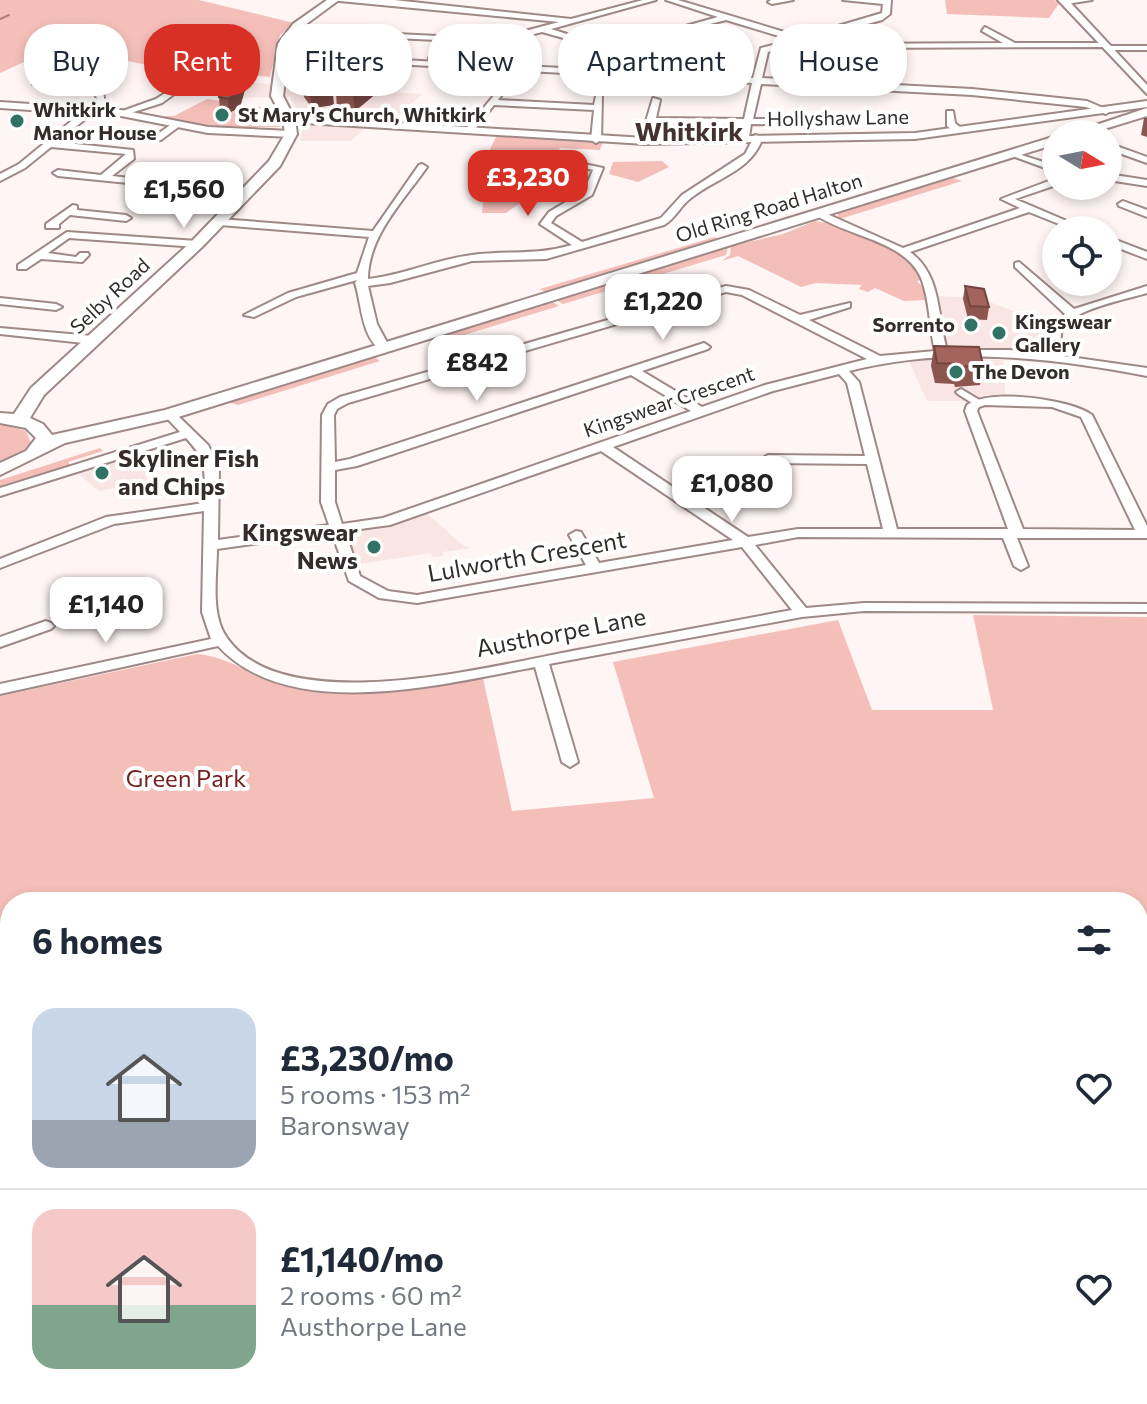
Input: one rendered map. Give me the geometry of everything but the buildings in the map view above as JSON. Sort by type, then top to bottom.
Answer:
[{"type":"main road","points":[[302,24],[334,0]]},
{"type":"main road","points":[[277,96],[290,127]]},
{"type":"main road","points":[[1106,111],[1124,121],[1146,119]]},
{"type":"main road","name":"Selby Road","points":[[0,416],[37,392],[220,222],[275,163],[290,127]]},
{"type":"main road","points":[[1018,155],[1042,146]]},
{"type":"main road","points":[[1018,155],[1042,151]]},
{"type":"main road","name":"Old Ring Road Halton","points":[[0,470],[21,462],[41,438],[59,439],[169,414],[1018,155]]},
{"type":"main road","name":"Selby Road","points":[[19,421],[37,392]]},
{"type":"main road","points":[[0,416],[19,421],[41,438]]},
{"type":"street","points":[[334,0],[420,2],[570,21]]},
{"type":"street","points":[[542,29],[652,0]]},
{"type":"street","points":[[670,0],[770,30]]},
{"type":"street","points":[[772,2],[789,0]]},
{"type":"street","points":[[847,0],[887,1],[886,14],[856,24]]},
{"type":"street","points":[[1064,1],[1088,0]]},
{"type":"street","points":[[1064,1],[1141,78],[1147,91]]},
{"type":"street","points":[[495,13],[503,6]]},
{"type":"street","points":[[702,24],[726,17]]},
{"type":"street","points":[[542,29],[558,34]]},
{"type":"street","points":[[985,29],[1016,47]]},
{"type":"street","points":[[744,137],[764,50],[770,48]]},
{"type":"street","points":[[907,48],[1147,48]]},
{"type":"street","points":[[412,61],[428,62]]},
{"type":"street","points":[[756,79],[972,92],[1087,104],[1106,111]]},
{"type":"street","points":[[0,178],[49,144],[103,98],[101,96]]},
{"type":"street","points":[[121,113],[167,96]]},
{"type":"street","points":[[469,131],[496,96]]},
{"type":"street","points":[[645,141],[656,100]]},
{"type":"street","points":[[491,102],[599,103],[596,140]]},
{"type":"street","name":"Hollyshaw Lane","points":[[0,105],[121,113],[176,125],[247,134],[290,127],[469,131],[645,141],[915,136],[1147,104]]},
{"type":"street","points":[[847,108],[847,137]]},
{"type":"street","points":[[950,113],[950,124],[958,130]]},
{"type":"street","points":[[652,121],[846,122]]},
{"type":"street","points":[[158,138],[176,125]]},
{"type":"street","points":[[250,315],[292,295],[360,280],[390,280],[466,259],[539,257],[669,219],[685,197],[753,150],[758,137]]},
{"type":"street","points":[[49,144],[132,154],[103,178]]},
{"type":"street","points":[[1122,151],[1147,160]]},
{"type":"street","points":[[1018,155],[1042,164]]},
{"type":"street","points":[[573,163],[598,168],[592,189],[549,216],[545,224],[581,246]]},
{"type":"street","points":[[384,348],[367,313],[360,280],[376,234],[422,167]]},
{"type":"street","points":[[58,173],[155,183],[143,197]]},
{"type":"street","points":[[1122,179],[1147,183]]},
{"type":"street","points":[[1042,186],[1006,199],[1049,216]]},
{"type":"street","points":[[55,226],[50,226],[77,204]]},
{"type":"street","points":[[1123,204],[1147,214]]},
{"type":"street","points":[[903,251],[1030,208]]},
{"type":"street","points":[[106,235],[136,210]]},
{"type":"street","points":[[67,212],[126,218]]},
{"type":"street","points":[[821,215],[903,251],[921,267],[927,278],[942,354]]},
{"type":"street","points":[[220,222],[376,234]]},
{"type":"street","points":[[22,267],[62,236],[106,235],[197,244]]},
{"type":"street","points":[[1122,246],[1147,256]]},
{"type":"street","points":[[37,255],[78,260],[84,255]]},
{"type":"street","points":[[1019,265],[1072,314]]},
{"type":"street","name":"Lulworth Crescent","points":[[878,360],[745,292],[719,289],[344,400],[332,407],[328,415],[328,502],[354,578],[375,591],[394,597],[428,598],[798,533],[1146,534]]},
{"type":"street","points":[[1058,358],[1054,340],[1058,324],[1072,314],[1146,291]]},
{"type":"street","points":[[0,301],[56,307]]},
{"type":"street","points":[[800,319],[846,305]]},
{"type":"street","points":[[1,332],[93,340]]},
{"type":"street","points":[[329,467],[352,463],[704,347]]},
{"type":"street","name":"Kingswear Crescent","points":[[212,545],[396,519],[700,411],[878,360],[942,354],[1058,358],[1147,372]]},
{"type":"street","points":[[841,369],[853,382],[891,532]]},
{"type":"street","points":[[633,371],[700,411]]},
{"type":"street","points":[[961,392],[978,403],[1016,401],[1063,405],[1090,420],[1146,534]]},
{"type":"street","points":[[978,403],[971,411],[1021,566]]},
{"type":"street","points":[[0,689],[221,641],[209,612],[212,466],[194,437],[169,414]]},
{"type":"street","points":[[0,492],[146,446],[194,437]]},
{"type":"street","points":[[603,446],[745,542],[802,613]]},
{"type":"street","points":[[768,459],[872,460]]},
{"type":"street","points":[[0,564],[111,520],[213,506]]},
{"type":"street","points":[[576,535],[594,567]]},
{"type":"street","name":"Austhorpe Lane","points":[[221,641],[243,660],[273,675],[298,682],[350,688],[414,684],[802,613],[864,607],[1147,608]]},
{"type":"street","points":[[0,642],[46,626]]},
{"type":"street","points":[[541,662],[570,762]]},
{"type":"shaded area","points":[[260,83],[276,84],[276,96],[422,94],[388,124],[365,128],[351,141],[300,141],[303,124],[290,97],[220,98],[260,96]]},
{"type":"shaded area","points":[[934,296],[979,298],[1053,326],[1051,350],[966,350],[946,345]]},
{"type":"shaded area","points":[[1003,360],[1005,395],[985,395],[966,401],[927,401],[909,361]]},
{"type":"shaded area","points":[[150,451],[176,453],[190,467],[145,473],[148,482],[99,491],[79,474]]},
{"type":"shaded area","points":[[425,512],[464,546],[471,548],[443,552],[443,556],[432,557],[431,553],[354,565],[345,539],[351,531],[391,525]]},
{"type":"green space","points":[[0,0],[199,0],[294,23],[276,24],[276,52],[270,77],[260,76],[260,24],[144,24],[144,64],[128,61],[128,24],[24,24],[24,62],[0,73]]},
{"type":"green space","points":[[945,0],[1060,2],[1049,18],[947,14]]},
{"type":"green space","points":[[207,99],[268,108],[281,127],[250,127],[247,134],[142,117],[174,116]]},
{"type":"green space","points":[[497,135],[603,142],[600,150],[560,148],[557,154],[546,154],[531,161],[554,167],[542,187],[506,213],[482,213],[484,194],[491,183],[487,159]]},
{"type":"green space","points":[[662,161],[669,167],[638,182],[609,174],[613,162]]},
{"type":"green space","points":[[953,178],[962,181],[840,219],[838,217],[838,213]]},
{"type":"green space","points":[[815,221],[858,233],[905,258],[921,280],[917,281],[923,287],[925,300],[904,301],[875,288],[868,292],[859,289],[862,285],[816,283],[801,287],[738,256],[722,261],[730,255],[731,246],[783,234]]},
{"type":"green space","points":[[715,237],[722,241],[547,293],[540,289]]},
{"type":"green space","points":[[728,247],[726,255],[563,304],[556,300]]},
{"type":"green space","points":[[551,301],[559,306],[441,342],[435,338]]},
{"type":"green space","points":[[373,356],[380,361],[238,405],[223,401]]},
{"type":"green space","points":[[0,424],[26,431],[31,443],[20,455],[0,464]]},
{"type":"green space","points":[[100,448],[103,451],[68,462],[72,467],[0,488],[0,480]]},
{"type":"green space","name":"Green Park","points":[[973,615],[1147,617],[1147,892],[0,892],[0,696],[197,654],[221,659],[288,686],[312,691],[386,692],[483,678],[512,811],[654,798],[613,662],[838,620],[872,710],[993,710]]},
{"type":"waterway","points":[[0,19],[9,15]]},
{"type":"place","name":"St Mary's Church, Whitkirk","points":[[222,115]]},
{"type":"place","name":"Whitkirk Manor House","points":[[17,121]]},
{"type":"place","name":"Sorrento","points":[[971,325]]},
{"type":"place","name":"Kingswear Gallery","points":[[999,333]]},
{"type":"place","name":"The Devon","points":[[956,372]]},
{"type":"place","name":"Skyliner Fish and Chips","points":[[102,473]]},
{"type":"place","name":"Kingswear News","points":[[374,547]]},
{"type":"district","name":"Whitkirk","points":[[689,132]]}]
